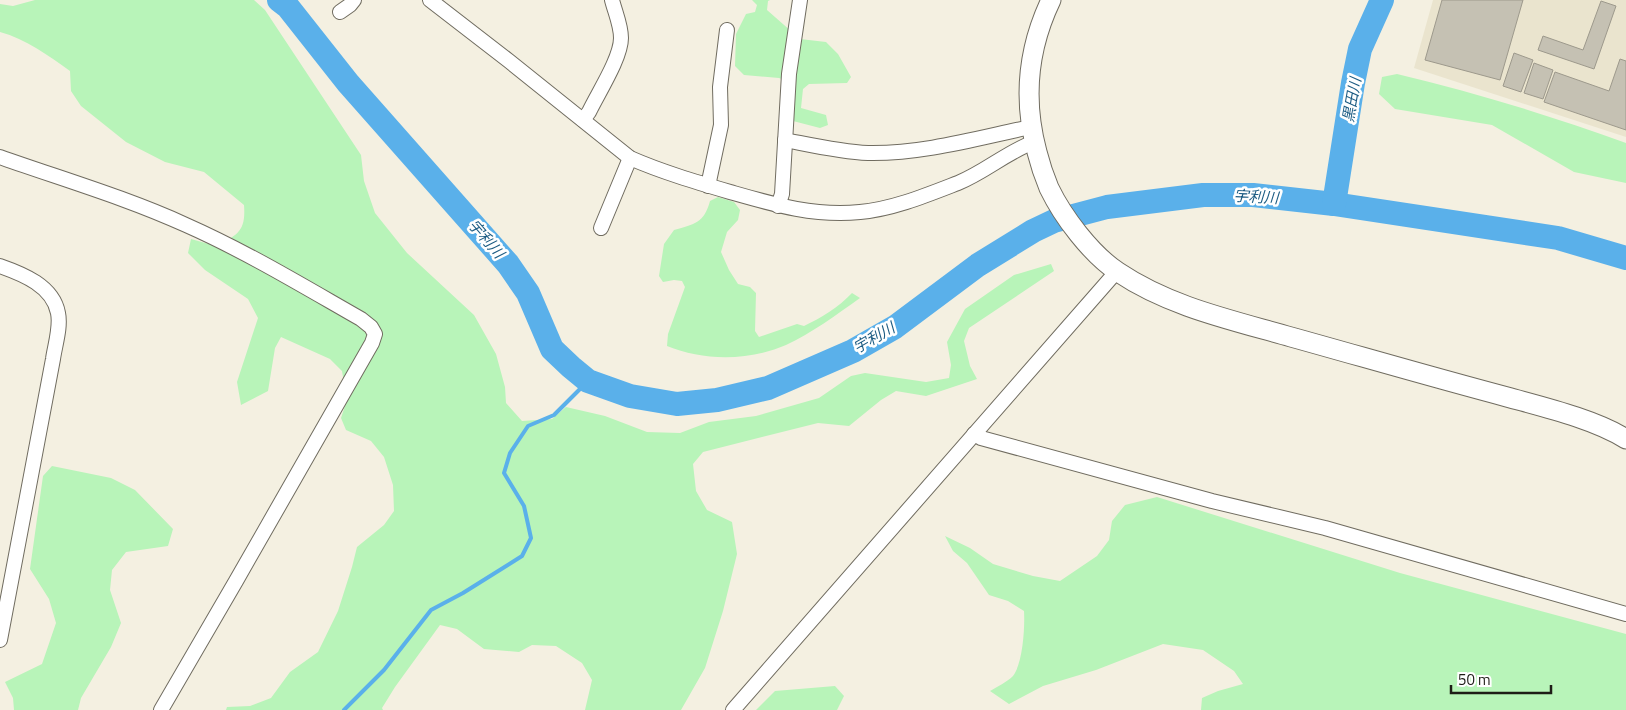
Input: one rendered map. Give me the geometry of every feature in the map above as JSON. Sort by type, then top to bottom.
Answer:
[{"type":"street","points":[[340,12],[350,6],[354,0]]},
{"type":"street","points":[[430,0],[630,158],[653,168],[708,186],[778,206],[806,211],[837,213],[876,210],[906,202],[980,172],[1008,154],[1033,134]]},
{"type":"street","points":[[582,120],[620,51],[620,28],[612,0]]},
{"type":"street","points":[[778,206],[782,194],[789,74],[800,0]]},
{"type":"street","points":[[1051,0],[1042,18],[1032,55],[1029,88],[1033,134],[1050,190],[1067,217],[1094,252],[1117,272],[1163,298],[1221,317],[1550,409],[1614,432],[1626,439]]},
{"type":"street","points":[[708,186],[721,125],[720,87],[727,30]]},
{"type":"street","points":[[785,140],[867,153],[902,152],[970,141],[1033,134]]},
{"type":"street","points":[[0,157],[128,202],[220,240],[361,319],[371,326],[375,334],[372,343],[251,556],[161,710]]},
{"type":"street","points":[[601,228],[630,158]]},
{"type":"street","points":[[0,266],[31,278],[48,293],[58,312],[58,324],[0,640]]},
{"type":"street","points":[[733,710],[1117,272]]},
{"type":"street","points":[[974,434],[981,438],[1212,501],[1325,528],[1626,614]]},
{"type":"shaded area","points":[[1433,0],[1626,0],[1626,137],[1414,68]]},
{"type":"green space","points":[[35,0],[254,0],[265,10],[361,155],[364,181],[375,213],[407,253],[474,315],[496,354],[505,387],[506,403],[522,421],[552,419],[566,407],[605,416],[647,432],[680,433],[709,422],[756,416],[819,398],[851,376],[865,373],[926,382],[949,378],[951,365],[947,342],[965,309],[1014,275],[1051,264],[1054,271],[969,328],[964,341],[970,366],[977,379],[926,396],[896,391],[881,400],[849,426],[818,423],[703,452],[693,464],[696,491],[707,510],[732,522],[737,554],[723,611],[705,668],[681,710],[585,710],[592,680],[582,663],[556,646],[532,645],[519,652],[484,649],[457,629],[440,625],[395,687],[382,708],[383,710],[226,710],[227,707],[250,706],[271,698],[290,672],[318,652],[338,611],[357,547],[384,525],[394,511],[393,485],[384,457],[371,441],[346,430],[341,418],[347,400],[342,371],[330,359],[281,337],[275,348],[268,391],[241,405],[237,382],[258,318],[248,299],[205,270],[188,253],[191,239],[216,246],[235,235],[244,221],[244,205],[204,172],[165,162],[126,142],[81,106],[71,91],[70,71],[28,43],[0,32],[0,4],[13,6]]},
{"type":"green space","points":[[752,0],[770,0],[768,1],[767,10],[800,39],[826,42],[838,54],[851,77],[847,83],[809,84],[803,89],[801,108],[826,115],[828,125],[820,128],[793,121],[792,83],[779,78],[744,75],[735,66],[736,34],[746,14],[755,12],[757,5]]},
{"type":"green space","points":[[1397,74],[1512,105],[1626,143],[1626,183],[1574,172],[1492,125],[1395,109],[1379,94],[1382,77]]},
{"type":"green space","points":[[718,197],[734,202],[740,210],[738,220],[727,232],[721,252],[738,284],[750,287],[756,293],[755,331],[759,337],[797,324],[804,326],[830,312],[852,293],[860,298],[796,340],[757,354],[726,357],[711,356],[681,351],[667,346],[668,334],[685,287],[682,281],[663,282],[659,276],[664,244],[674,230],[698,222],[705,214],[710,201]]},
{"type":"green space","points":[[52,466],[111,478],[135,490],[173,529],[168,546],[126,552],[112,570],[110,590],[121,623],[111,647],[81,698],[78,710],[14,710],[13,698],[5,682],[42,664],[56,623],[49,599],[30,569],[43,476]]},
{"type":"green space","points":[[1157,497],[1400,573],[1626,634],[1626,710],[1201,710],[1202,698],[1243,684],[1234,671],[1203,650],[1163,644],[1096,670],[1043,686],[1009,704],[990,691],[1011,678],[1016,670],[1023,644],[1024,611],[1008,601],[989,595],[967,563],[953,551],[945,536],[970,548],[993,564],[1033,576],[1060,581],[1097,556],[1109,540],[1112,521],[1125,505]]},
{"type":"green space","points":[[835,686],[844,696],[837,710],[756,710],[775,691]]},
{"type":"building","points":[[1442,0],[1523,0],[1500,80],[1425,60]]},
{"type":"building","points":[[1601,1],[1616,6],[1594,69],[1538,50],[1543,36],[1583,50]]},
{"type":"building","points":[[1514,53],[1533,60],[1521,92],[1503,86]]},
{"type":"building","points":[[1620,59],[1626,61],[1626,130],[1544,102],[1555,72],[1609,91]]},
{"type":"building","points":[[1534,63],[1553,70],[1543,99],[1524,93]]},
{"type":"waterway","name":"宇利川","points":[[279,0],[288,7],[348,83],[508,264],[528,293],[552,349],[588,381],[630,396],[677,404],[717,400],[768,388],[853,351],[895,327],[978,265],[1033,231],[1054,221],[1107,207],[1203,195],[1253,195],[1334,204],[1558,238],[1626,258]]},
{"type":"waterway","name":"黒田川","points":[[1334,204],[1360,49],[1382,0]]},
{"type":"waterway","points":[[344,710],[384,670],[431,610],[463,593],[522,556],[531,538],[524,506],[504,473],[510,453],[528,426],[554,415],[588,381]]}]
